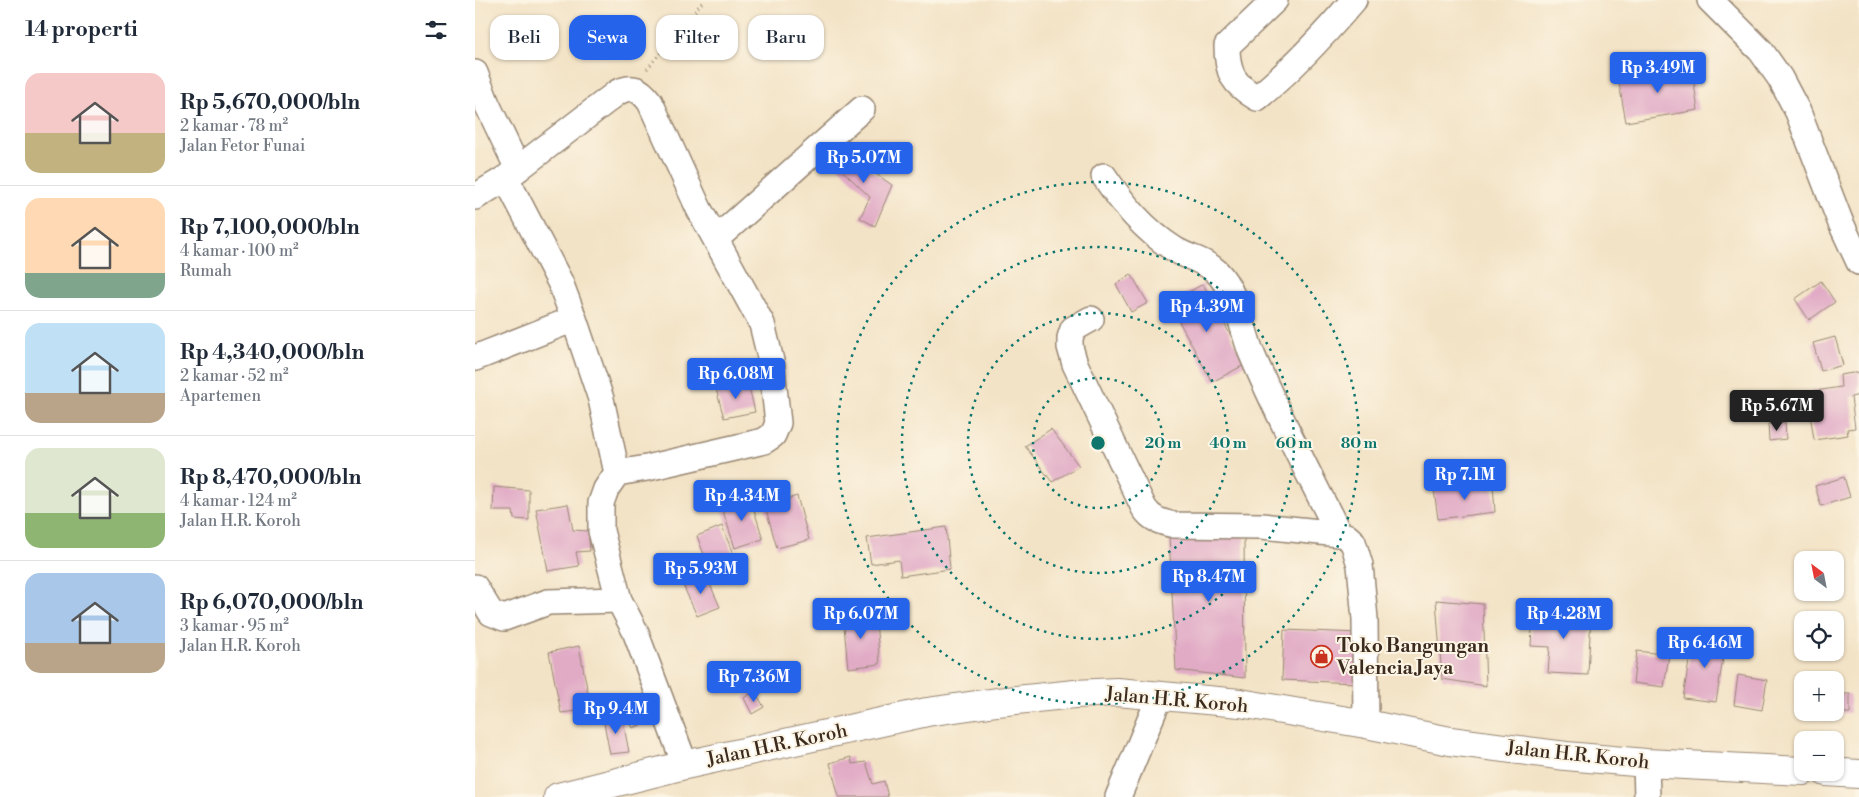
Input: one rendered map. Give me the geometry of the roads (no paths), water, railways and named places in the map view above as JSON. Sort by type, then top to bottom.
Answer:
[{"type":"main road","name":"Jalan H.R. Koroh","points":[[558,797],[685,765],[927,712],[1075,694],[1117,692],[1240,704],[1366,724],[1449,741],[1566,756],[1646,763],[1794,771]]},
{"type":"main road","points":[[1844,773],[1859,774]]},
{"type":"street","points":[[1275,0],[1227,46],[1227,58],[1231,75],[1243,90],[1257,98],[1270,88],[1320,39],[1354,0]]},
{"type":"street","points":[[1710,0],[1761,51],[1780,78],[1798,112],[1840,221],[1859,262]]},
{"type":"street","points":[[475,73],[512,174],[560,282],[574,319],[601,399],[617,474]]},
{"type":"street","points":[[475,197],[512,174],[618,92],[633,87],[644,93],[650,102],[699,209],[761,324],[771,361],[777,404],[778,427],[773,435],[764,440],[617,474],[606,489],[601,503],[601,532],[619,600],[635,631],[685,765]]},
{"type":"street","points":[[716,239],[862,110]]},
{"type":"street","points":[[1103,176],[1124,204],[1146,228],[1175,249],[1199,260],[1217,272],[1229,289],[1255,361],[1339,534]]},
{"type":"street","points":[[475,358],[574,319]]},
{"type":"street","points":[[1091,319],[1073,329],[1070,338],[1071,354],[1144,508],[1152,518],[1174,525],[1262,526],[1339,534],[1346,536],[1353,542],[1360,565],[1365,619],[1366,724]]},
{"type":"street","points":[[475,588],[491,613],[504,618],[548,602],[619,600]]},
{"type":"street","points":[[1118,797],[1160,696]]},
{"type":"street","points":[[1646,763],[1647,797]]},
{"type":"place","name":"Toko Bangungan Valencia Jaya","points":[[1321,657]]}]
